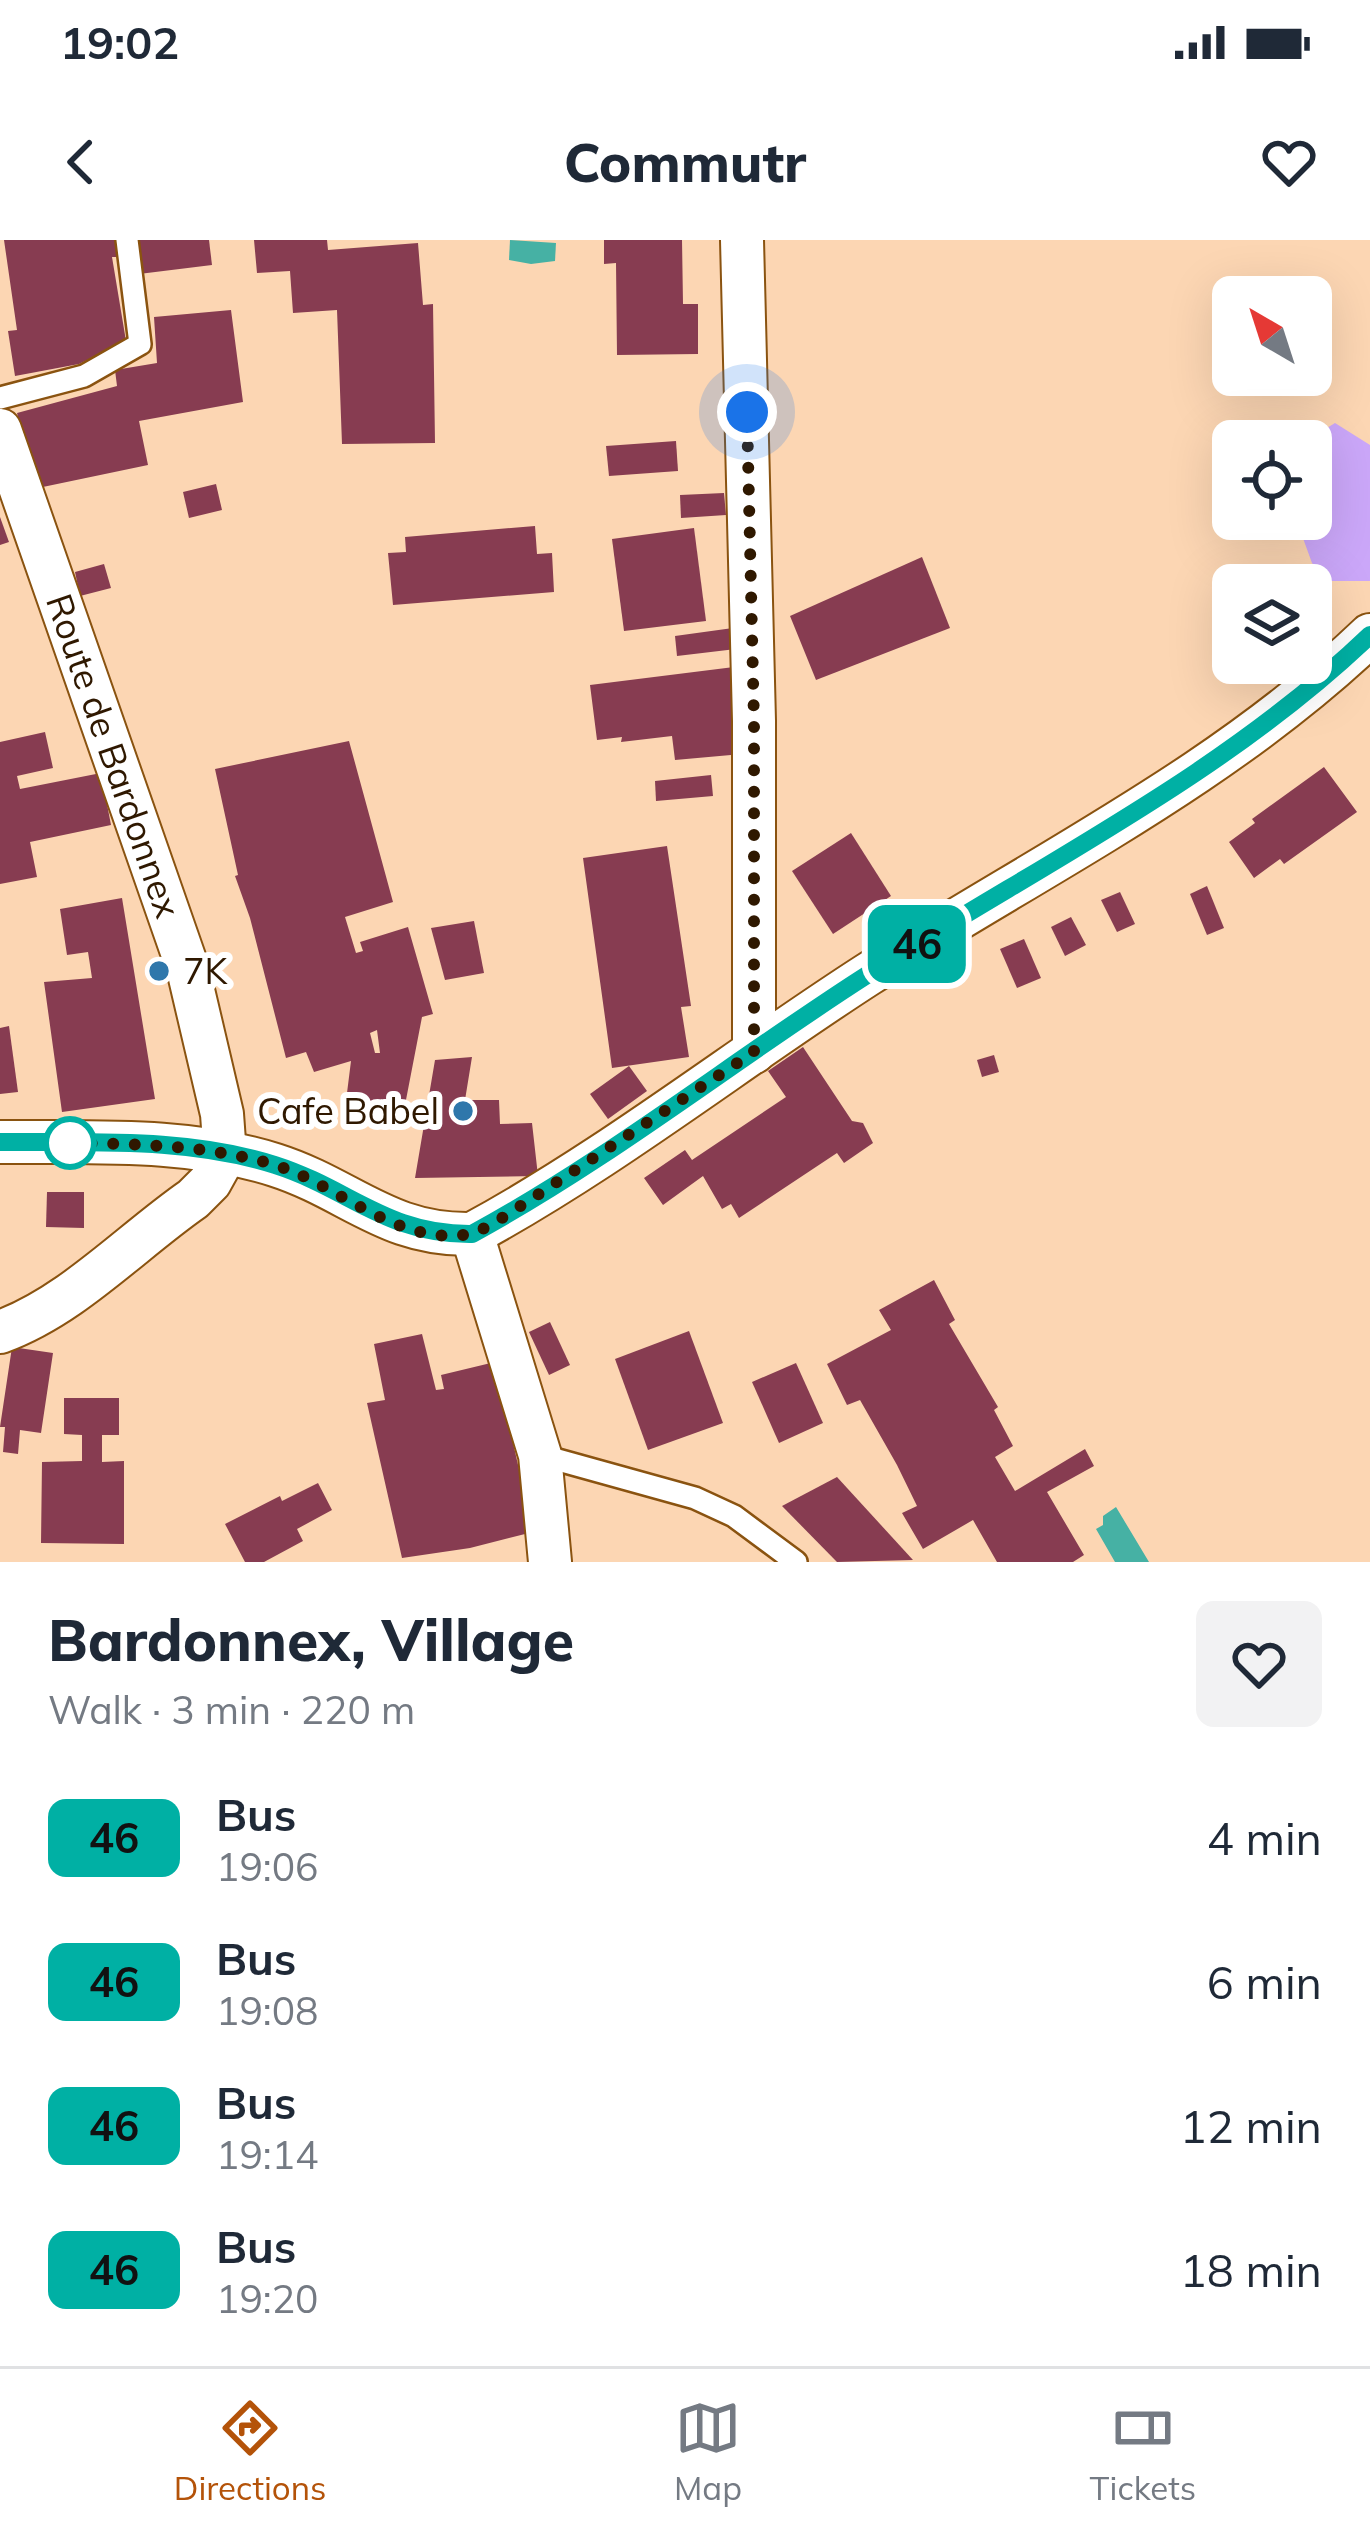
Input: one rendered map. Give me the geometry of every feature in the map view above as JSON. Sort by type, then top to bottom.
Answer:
[{"type":"street","points":[[742,240],[754,722],[754,1052]]},
{"type":"street","name":"Route de Bardonnex","points":[[0,430],[188,969],[223,1114],[225,1155]]},
{"type":"street","points":[[0,1142],[172,1144],[303,1175],[390,1221],[415,1229],[472,1234],[864,977],[1202,766],[1288,706],[1370,635]]},
{"type":"street","points":[[0,1332],[54,1304],[193,1199],[210,1182],[225,1155]]},
{"type":"street","points":[[472,1234],[540,1455],[550,1562]]},
{"type":"lane","points":[[0,398],[84,376],[140,344],[127,240]]},
{"type":"lane","points":[[540,1455],[695,1498],[734,1516],[796,1562]]},
{"type":"shaded area","points":[[1332,425],[1370,445],[1370,581],[1332,581],[1332,564],[1313,564],[1304,540],[1332,540]]},
{"type":"water","points":[[510,240],[556,243],[555,261],[509,260]]},
{"type":"water","points":[[1116,1507],[1149,1562],[1115,1562],[1096,1529]]},
{"type":"building","points":[[4,240],[120,240],[121,257],[112,257],[126,341],[79,364],[15,376],[8,331],[17,330]]},
{"type":"building","points":[[135,240],[209,240],[212,265],[139,274]]},
{"type":"building","points":[[254,240],[327,240],[328,250],[418,243],[423,305],[433,304],[435,443],[342,444],[337,310],[293,313],[290,271],[257,273]]},
{"type":"building","points":[[604,240],[682,240],[683,304],[698,304],[698,354],[617,355],[616,263],[604,264]]},
{"type":"building","points":[[231,310],[243,402],[139,421],[148,465],[38,488],[17,413],[117,386],[115,370],[157,363],[154,317]]},
{"type":"building","points":[[676,441],[678,471],[609,476],[606,446]]},
{"type":"building","points":[[216,484],[222,510],[189,518],[183,492]]},
{"type":"building","points":[[724,493],[726,515],[681,518],[680,495]]},
{"type":"building","points":[[0,517],[9,542],[0,545]]},
{"type":"building","points":[[535,526],[537,554],[552,553],[554,592],[393,605],[388,553],[406,552],[405,537]]},
{"type":"building","points":[[694,528],[706,621],[624,631],[612,539]]},
{"type":"building","points":[[922,557],[950,628],[816,680],[790,616]]},
{"type":"building","points":[[104,564],[111,588],[80,596],[75,572]]},
{"type":"building","points":[[733,628],[736,649],[677,656],[675,636]]},
{"type":"building","points":[[734,667],[742,754],[675,760],[672,736],[597,740],[590,685]]},
{"type":"building","points":[[45,732],[53,768],[17,776],[20,789],[101,773],[111,825],[30,842],[37,877],[0,884],[0,742]]},
{"type":"building","points":[[349,741],[393,902],[345,917],[356,953],[363,951],[360,942],[408,927],[433,1014],[422,1017],[405,1105],[346,1101],[351,1061],[314,1072],[306,1052],[286,1058],[235,876],[215,769]],"holes":[[[377,1030],[380,1053],[375,1053],[370,1033]]]},
{"type":"building","points":[[1324,767],[1357,812],[1284,864],[1280,859],[1254,878],[1229,842],[1255,823],[1252,819]]},
{"type":"building","points":[[711,775],[713,796],[656,801],[655,781]]},
{"type":"building","points":[[851,833],[891,896],[833,934],[792,871]]},
{"type":"building","points":[[667,846],[691,1006],[681,1007],[689,1057],[612,1068],[583,858]]},
{"type":"building","points":[[1207,886],[1224,928],[1207,935],[1190,894]]},
{"type":"building","points":[[1120,892],[1135,924],[1117,932],[1101,900]]},
{"type":"building","points":[[122,898],[155,1099],[62,1112],[44,982],[92,978],[88,952],[67,955],[60,909]]},
{"type":"building","points":[[1071,917],[1086,945],[1065,956],[1051,927]]},
{"type":"building","points":[[474,921],[484,973],[445,980],[431,928]]},
{"type":"building","points":[[1024,939],[1041,978],[1017,988],[1000,949]]},
{"type":"building","points":[[9,1026],[18,1092],[0,1094],[0,1028]]},
{"type":"building","points":[[803,1047],[852,1121],[863,1123],[873,1143],[844,1163],[837,1153],[739,1218],[731,1204],[722,1209],[703,1176],[663,1205],[644,1178],[685,1150],[692,1160],[786,1097],[768,1071]]},
{"type":"building","points":[[994,1055],[999,1072],[982,1077],[977,1060]]},
{"type":"building","name":"Cafe Babel","points":[[472,1057],[465,1100],[499,1100],[500,1124],[532,1123],[538,1176],[415,1178],[435,1060]]},
{"type":"building","points":[[629,1066],[647,1091],[608,1119],[590,1094]]},
{"type":"building","points":[[47,1192],[84,1192],[84,1228],[46,1227]]},
{"type":"building","points":[[934,1280],[955,1320],[949,1324],[998,1407],[994,1410],[1013,1446],[995,1457],[1015,1491],[1085,1449],[1094,1466],[1047,1492],[1084,1555],[1073,1562],[997,1562],[973,1520],[923,1549],[902,1513],[917,1506],[897,1465],[860,1400],[847,1405],[827,1364],[891,1330],[879,1310]]},
{"type":"building","points":[[550,1322],[570,1365],[549,1375],[529,1332]]},
{"type":"building","points":[[689,1331],[723,1423],[648,1450],[615,1359]]},
{"type":"building","points":[[422,1334],[436,1390],[444,1389],[441,1375],[495,1362],[533,1532],[402,1558],[367,1403],[385,1400],[374,1344]]},
{"type":"building","points":[[12,1347],[53,1353],[41,1433],[20,1430],[18,1454],[3,1452],[5,1427],[0,1427]]},
{"type":"building","points":[[796,1363],[823,1423],[779,1443],[752,1382]]},
{"type":"building","points":[[64,1398],[119,1398],[119,1435],[102,1435],[102,1462],[124,1461],[124,1544],[41,1543],[42,1462],[82,1461],[82,1435],[64,1434]]},
{"type":"building","points":[[837,1477],[913,1560],[837,1562],[782,1506]]},
{"type":"building","points":[[318,1483],[332,1510],[297,1529],[303,1541],[264,1562],[245,1562],[225,1524]]},
{"type":"bus line","name":"46","points":[[0,1142],[172,1144],[303,1175],[390,1221],[415,1229],[472,1234],[667,1112],[864,977],[1131,814],[1288,706],[1370,635]]},
{"type":"place","name":"7K","points":[[159,971]]},
{"type":"place","name":"Cafe Babel","points":[[463,1111]]},
{"type":"route","points":[[70,1143],[172,1144],[271,1164],[303,1175],[390,1221],[439,1234],[472,1234],[754,1052],[754,722],[747,412]]}]
